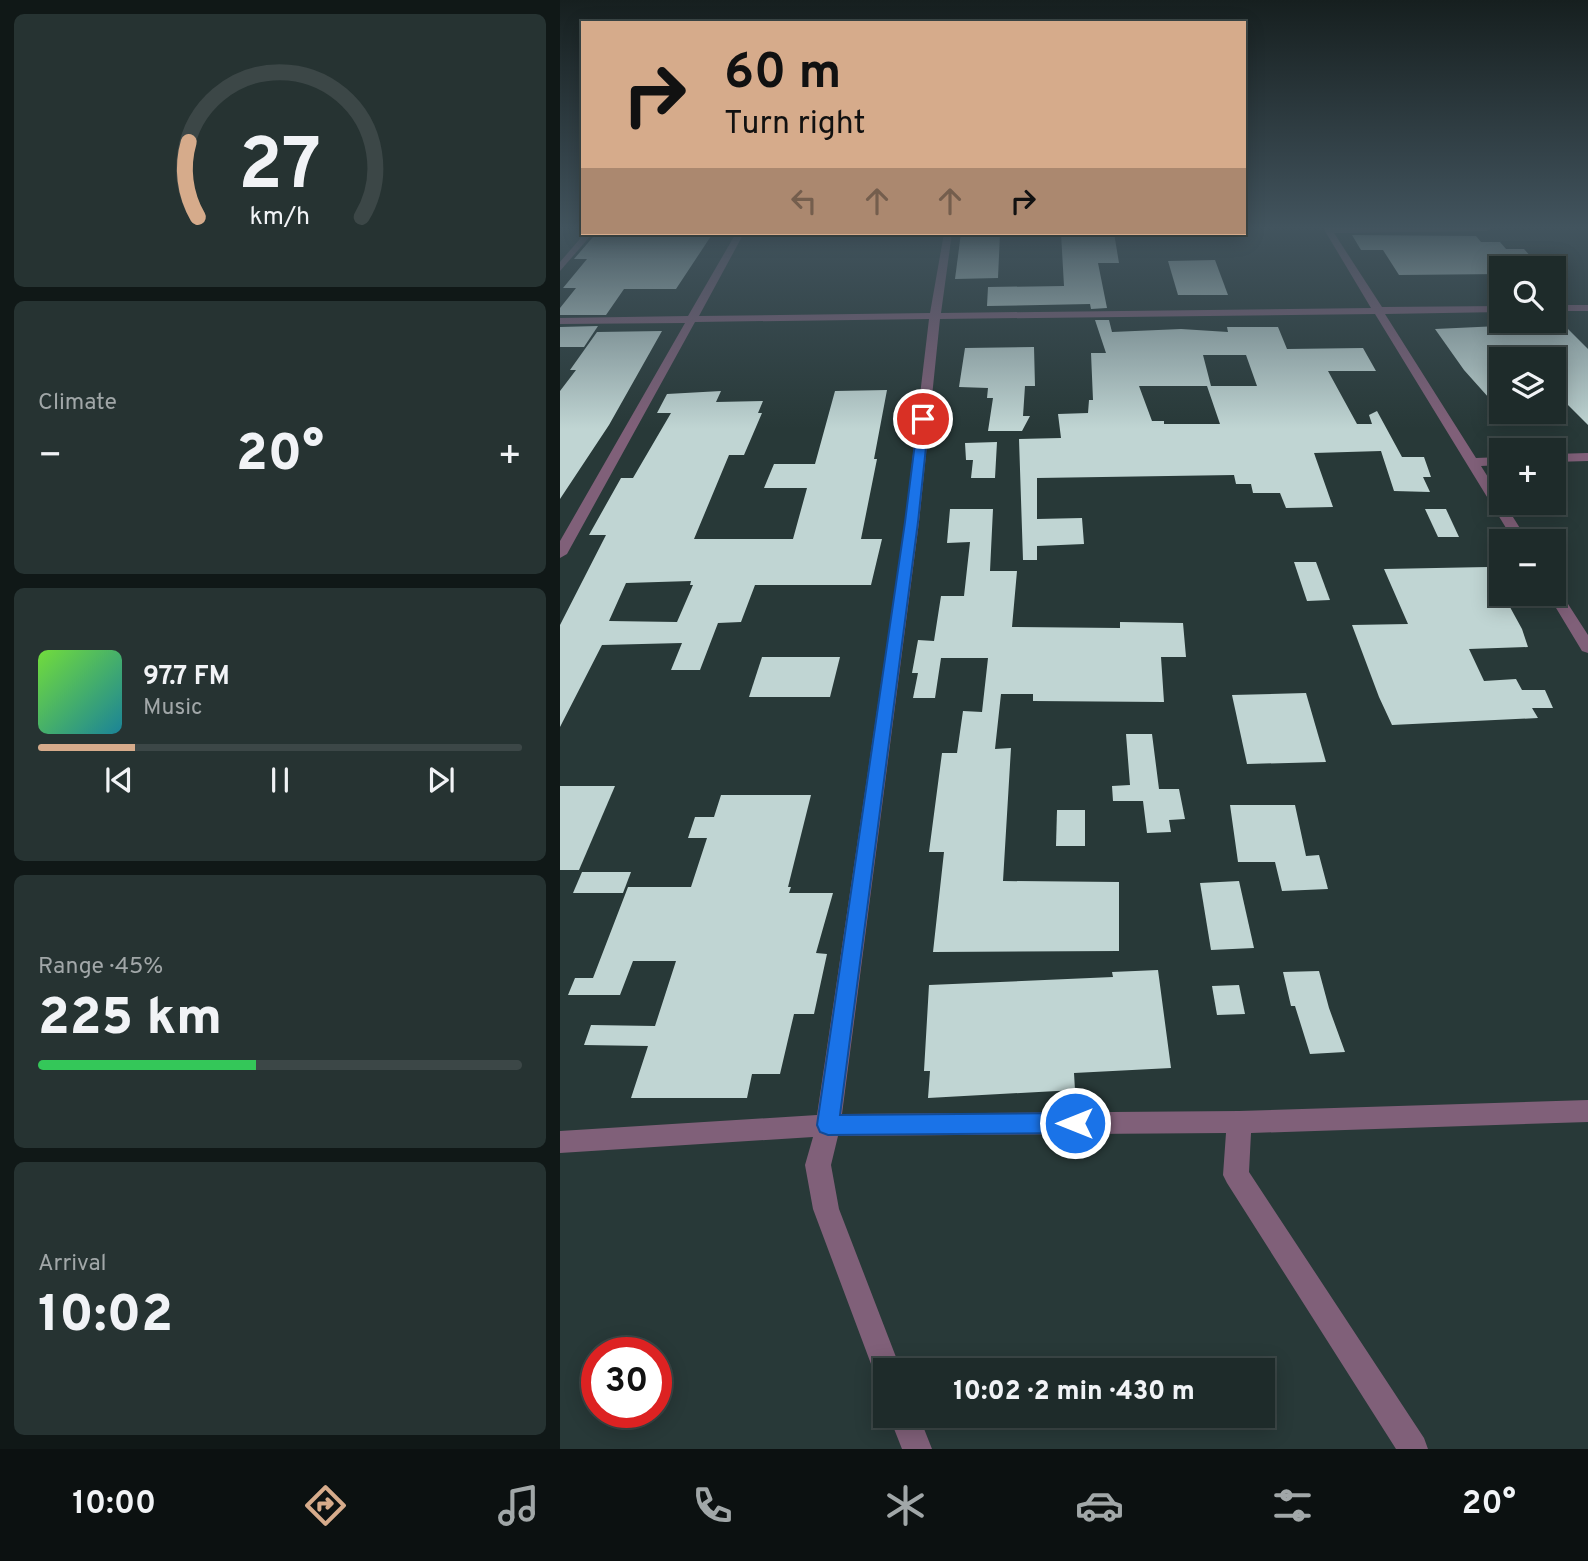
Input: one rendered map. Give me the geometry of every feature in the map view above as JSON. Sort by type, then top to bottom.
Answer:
[{"type":"street","points":[[560,554],[706,294]]},
{"type":"street","points":[[882,1358],[826,1209],[818,1165],[828,1125],[912,522],[939,294]]},
{"type":"street","points":[[1367,294],[1514,529]]},
{"type":"street","points":[[1566,308],[1588,308]]},
{"type":"street","points":[[560,321],[1489,309]]},
{"type":"street","points":[[1566,458],[1588,457]]},
{"type":"street","points":[[1472,462],[1489,461]]},
{"type":"street","points":[[1562,606],[1588,648]]},
{"type":"street","points":[[560,1142],[828,1125],[1239,1122],[1588,1111]]},
{"type":"street","points":[[1239,1122],[1236,1175],[1413,1449]]},
{"type":"street","points":[[909,1428],[917,1449]]},
{"type":"building","points":[[572,294],[621,294],[606,315],[560,315],[560,308]]},
{"type":"building","points":[[988,294],[1104,294],[1107,308],[1091,309],[1090,304],[987,306]]},
{"type":"building","points":[[1178,294],[1228,295],[1178,295]]},
{"type":"building","points":[[1095,320],[1109,320],[1112,332],[1181,329],[1228,332],[1227,327],[1278,327],[1287,349],[1363,348],[1376,371],[1328,371],[1357,424],[1372,424],[1369,415],[1377,411],[1402,457],[1424,457],[1431,477],[1423,477],[1430,492],[1394,491],[1381,451],[1314,453],[1333,507],[1286,508],[1280,493],[1253,493],[1251,484],[1236,484],[1234,475],[1037,478],[1037,519],[1082,518],[1084,544],[1037,546],[1037,560],[1023,560],[1019,439],[1061,438],[1058,414],[1088,413],[1089,400],[1093,400],[1091,353],[1106,353]],"holes":[[[1203,355],[1246,355],[1257,386],[1211,386]],[[1139,386],[1207,386],[1220,424],[1164,424],[1164,421],[1152,421]]]},
{"type":"building","points":[[598,326],[584,347],[560,347],[560,327]]},
{"type":"building","points":[[1489,326],[1489,333],[1566,333],[1566,327],[1588,349],[1588,425],[1566,403],[1566,347],[1489,347],[1489,398],[1464,370],[1435,329]]},
{"type":"building","points":[[662,331],[609,425],[560,499],[560,391],[576,370],[570,370],[597,332]]},
{"type":"building","points":[[1034,347],[1035,386],[1025,386],[1023,416],[1030,416],[1022,431],[988,431],[993,398],[987,398],[988,388],[959,387],[965,348]]},
{"type":"building","points":[[887,390],[861,539],[882,539],[871,585],[755,585],[741,622],[718,623],[700,670],[671,670],[682,643],[602,645],[560,727],[560,625],[606,535],[589,535],[621,478],[633,478],[671,413],[657,413],[667,394],[721,391],[716,402],[763,401],[758,413],[762,413],[744,455],[729,455],[694,539],[793,539],[807,488],[764,488],[774,464],[815,464],[835,391]],"holes":[[[691,581],[690,585],[693,585],[677,622],[609,621],[626,583]]]},
{"type":"building","points":[[997,442],[995,478],[971,478],[973,460],[966,460],[965,443]]},
{"type":"building","points":[[950,509],[993,509],[990,571],[1017,571],[1012,627],[1120,628],[1120,622],[1183,623],[1186,657],[1161,657],[1164,702],[1033,701],[1033,694],[1001,694],[995,749],[1011,748],[1003,881],[1119,882],[1119,951],[933,952],[944,852],[929,852],[942,753],[957,753],[963,711],[982,712],[988,658],[941,658],[935,698],[913,698],[918,673],[912,673],[918,640],[934,641],[941,596],[964,596],[970,542],[947,543]]},
{"type":"building","points":[[1425,509],[1446,509],[1459,537],[1438,537]]},
{"type":"building","points":[[1294,562],[1316,562],[1330,600],[1307,601]]},
{"type":"building","points":[[1488,567],[1489,606],[1509,606],[1528,647],[1469,649],[1484,681],[1516,679],[1522,690],[1545,690],[1553,708],[1532,708],[1538,718],[1392,725],[1352,625],[1408,624],[1384,569]]},
{"type":"building","points":[[762,657],[840,657],[830,697],[749,697]]},
{"type":"building","points":[[1306,693],[1326,762],[1247,764],[1232,695]]},
{"type":"building","points":[[1126,734],[1152,734],[1159,789],[1179,789],[1185,819],[1169,820],[1171,832],[1147,833],[1143,801],[1113,801],[1112,786],[1130,785]]},
{"type":"building","points":[[560,786],[615,786],[579,870],[560,870]]},
{"type":"building","points":[[721,795],[811,795],[788,887],[791,887],[789,893],[833,893],[816,953],[827,954],[814,1014],[794,1014],[780,1074],[752,1074],[747,1098],[631,1098],[648,1046],[584,1045],[591,1025],[655,1026],[676,961],[633,961],[620,995],[568,995],[575,978],[593,978],[628,887],[691,887],[707,838],[688,838],[695,817],[714,817]]},
{"type":"building","points":[[1230,805],[1295,805],[1306,856],[1319,855],[1328,889],[1282,891],[1275,862],[1238,862]]},
{"type":"building","points":[[1057,810],[1085,810],[1085,846],[1056,846]]},
{"type":"building","points":[[582,872],[631,872],[623,893],[573,893]]},
{"type":"building","points":[[1239,881],[1254,948],[1211,950],[1200,883]]},
{"type":"building","points":[[1158,970],[1171,1068],[1074,1073],[1075,1090],[928,1098],[930,1071],[924,1071],[929,985],[1113,977],[1112,972]]},
{"type":"building","points":[[1319,971],[1345,1052],[1310,1054],[1295,1006],[1291,1006],[1283,972]]},
{"type":"building","points":[[1239,985],[1245,1014],[1217,1015],[1212,986]]},
{"type":"route","points":[[923,419],[912,522],[828,1125],[1075,1123]]}]
